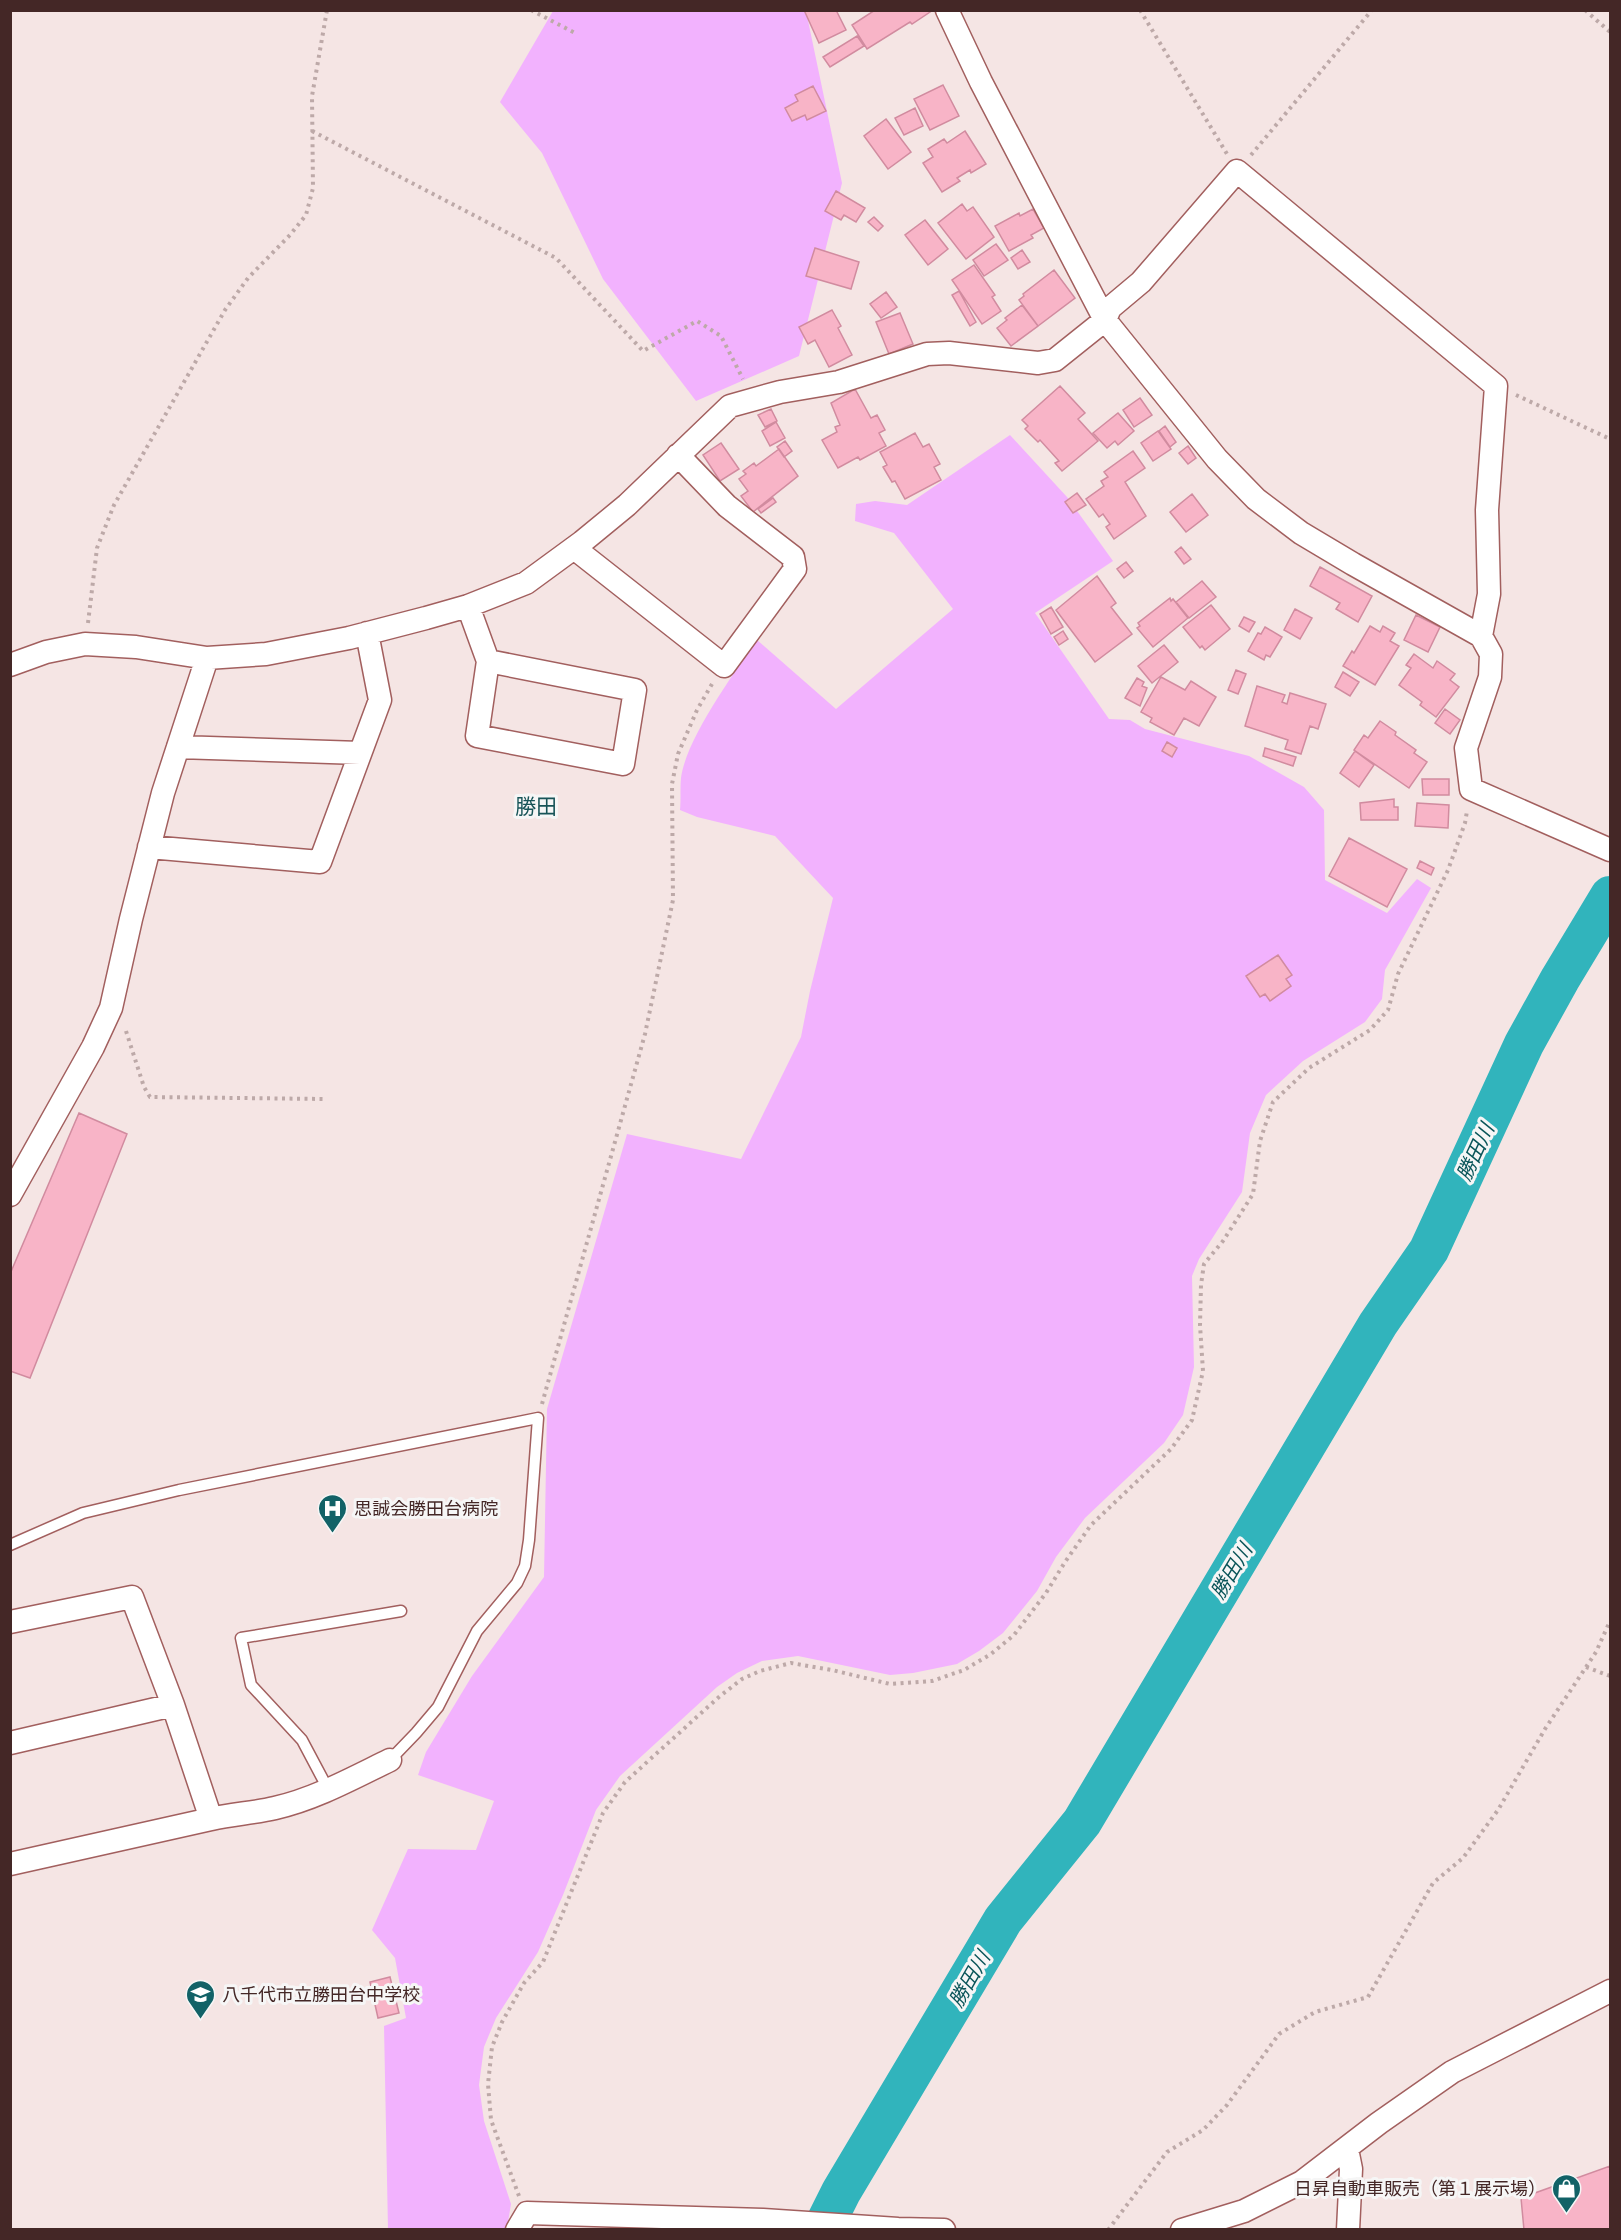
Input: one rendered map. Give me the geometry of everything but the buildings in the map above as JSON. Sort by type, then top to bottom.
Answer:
[{"type":"street","points":[[947,10],[981,82],[1105,320],[1216,459],[1256,499],[1301,533],[1481,636],[1491,654],[1490,677],[1466,748],[1472,789],[1611,850]]},
{"type":"street","points":[[10,665],[46,652],[85,644],[136,647],[207,658],[266,654],[367,633],[468,606],[526,583],[627,505],[730,406],[753,399],[839,382],[927,354],[949,353],[1038,363],[1055,360],[1105,320],[1110,308],[1141,282],[1237,171],[1496,386],[1487,510],[1489,594],[1481,636]]},
{"type":"street","points":[[574,548],[724,666],[795,569],[793,557],[727,506],[678,455]]},
{"type":"street","points":[[468,606],[488,661],[477,736],[623,764],[635,690],[488,661]]},
{"type":"street","points":[[149,847],[320,862],[380,700],[367,633]]},
{"type":"street","points":[[10,1195],[93,1047],[111,1008],[163,793],[207,658]]},
{"type":"street","points":[[178,747],[360,753]]},
{"type":"street","points":[[10,1622],[132,1597],[173,1705],[211,1819]]},
{"type":"street","points":[[10,1743],[173,1705]]},
{"type":"street","points":[[10,1864],[238,1813],[275,1808],[328,1789],[390,1760]]},
{"type":"street","points":[[1182,2229],[1244,2211],[1293,2187],[1452,2072],[1611,1991]]},
{"type":"street","points":[[1347,2149],[1351,2169],[1348,2229]]},
{"type":"street","points":[[522,2221],[763,2220],[944,2229]]},
{"type":"lane","points":[[10,1545],[83,1513],[179,1490],[538,1418],[525,1566],[517,1583],[477,1631],[438,1707],[390,1760]]},
{"type":"lane","points":[[328,1789],[302,1740],[251,1685],[241,1638],[401,1611]]},
{"type":"path","points":[[85,644],[97,548],[114,505],[225,310],[248,278],[306,215],[313,188],[312,96],[327,10]]},
{"type":"path","points":[[531,10],[575,33]]},
{"type":"path","points":[[1140,10],[1237,171],[1372,10]]},
{"type":"path","points":[[1585,10],[1611,32]]},
{"type":"path","points":[[312,131],[556,258],[643,351],[698,321],[721,336],[753,399]]},
{"type":"path","points":[[1496,386],[1611,439]]},
{"type":"path","points":[[538,1418],[645,1034],[652,1001],[673,900],[672,784],[678,754],[698,710],[724,666]]},
{"type":"path","points":[[522,2221],[512,2179],[492,2120],[488,2084],[492,2047],[502,2022],[524,1983],[543,1962],[603,1813],[625,1782],[742,1679],[791,1664],[832,1670],[890,1684],[932,1681],[964,1670],[991,1654],[1014,1635],[1046,1593],[1091,1525],[1171,1449],[1192,1420],[1203,1371],[1200,1325],[1204,1264],[1223,1241],[1253,1194],[1260,1141],[1273,1102],[1309,1068],[1370,1030],[1388,1010],[1398,974],[1448,870],[1465,823],[1472,789]]},
{"type":"path","points":[[125,1030],[144,1087],[150,1097],[325,1100]]},
{"type":"path","points":[[1108,2229],[1167,2152],[1203,2130],[1227,2105],[1279,2034],[1315,2012],[1368,1997],[1433,1883],[1463,1857],[1498,1810],[1545,1729],[1596,1652],[1611,1621]]},
{"type":"path","points":[[1586,1667],[1611,1676]]},
{"type":"shaded area","points":[[553,11],[806,11],[842,183],[799,356],[696,401],[603,279],[542,153],[500,102]]},
{"type":"shaded area","points":[[1010,435],[1067,497],[1113,561],[1035,613],[1109,719],[1130,720],[1145,729],[1249,756],[1304,787],[1324,810],[1325,880],[1387,913],[1417,879],[1431,888],[1385,970],[1382,999],[1365,1022],[1303,1061],[1266,1095],[1250,1133],[1242,1192],[1199,1259],[1192,1276],[1194,1367],[1183,1415],[1164,1443],[1085,1518],[1056,1557],[1037,1591],[1003,1633],[979,1651],[957,1664],[890,1675],[798,1656],[762,1661],[737,1673],[717,1687],[620,1776],[596,1810],[538,1952],[496,2018],[484,2047],[479,2085],[484,2121],[511,2204],[505,2229],[388,2229],[384,2026],[406,2018],[395,1958],[372,1930],[408,1849],[476,1850],[494,1801],[418,1775],[426,1752],[472,1676],[544,1577],[547,1409],[627,1134],[741,1159],[801,1037],[833,898],[775,836],[697,817],[680,810],[681,778],[685,762],[712,707],[757,640],[836,709],[953,609],[894,533],[855,521],[856,504],[875,501],[907,505]]},
{"type":"waterway","name":"勝田川","points":[[822,2230],[841,2192],[1003,1920],[1082,1822],[1378,1324],[1429,1250],[1524,1044],[1610,896]]},
{"type":"place","name":"思誠会勝田台病院","points":[[333,1534]]},
{"type":"place","name":"八千代市立勝田台中学校","points":[[201,2020]]},
{"type":"place","name":"日昇自動車販売（第１展示場）","points":[[1567,2214]]},
{"type":"district","name":"勝田","points":[[536,806]]}]
